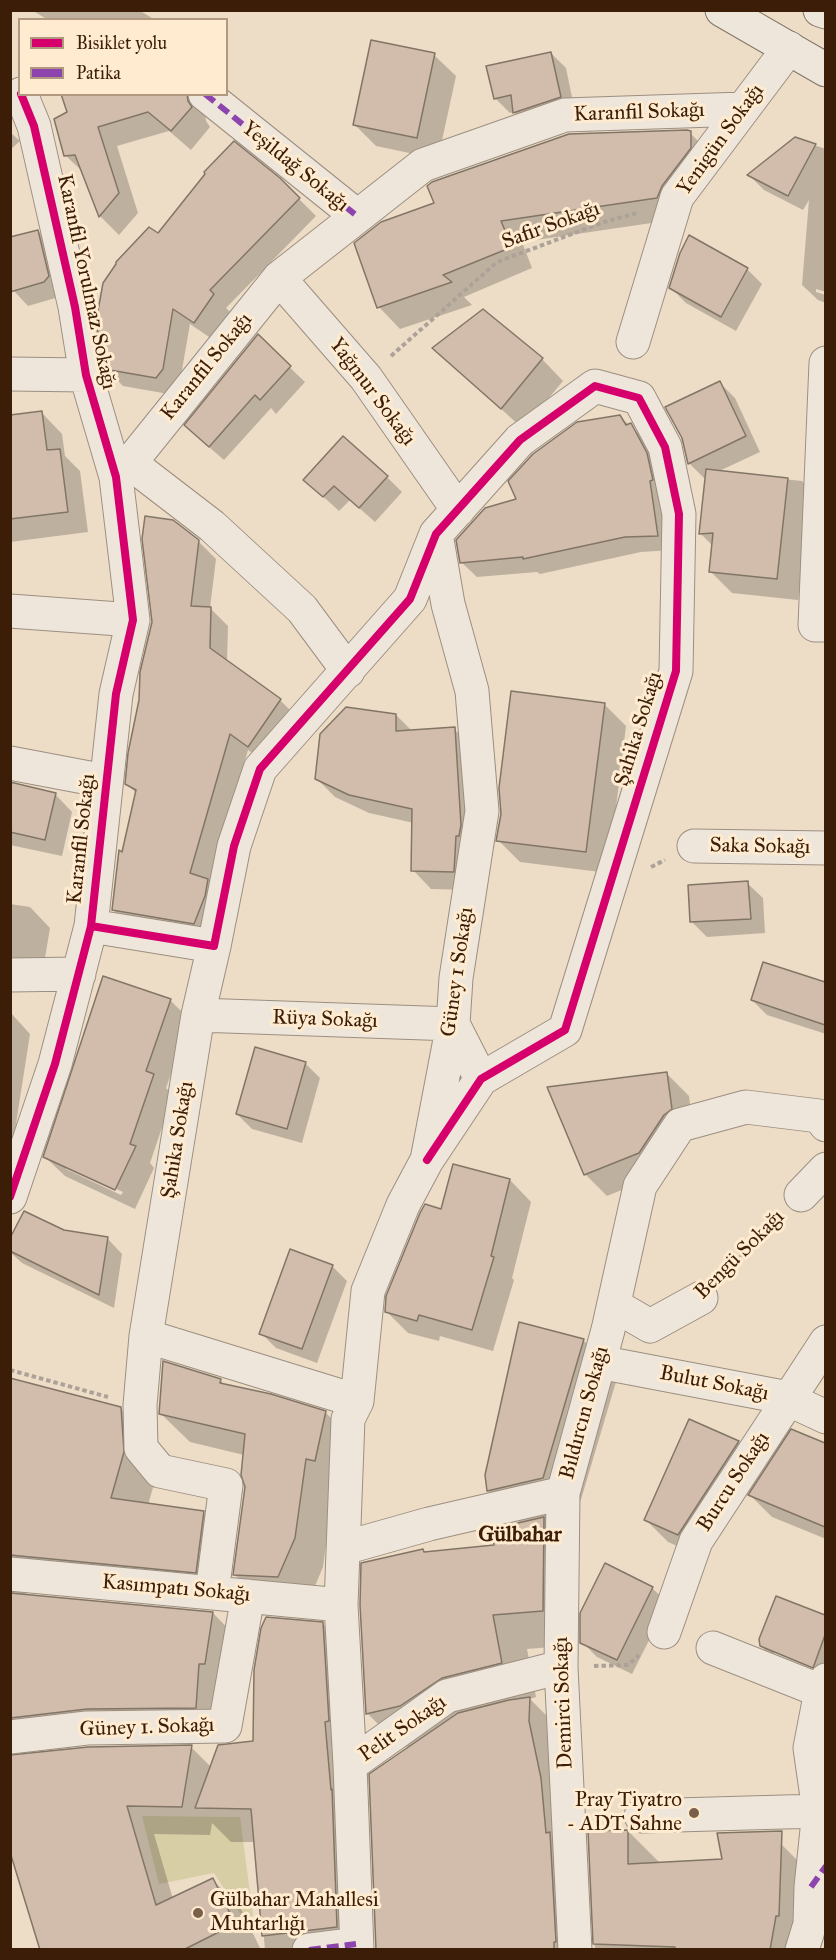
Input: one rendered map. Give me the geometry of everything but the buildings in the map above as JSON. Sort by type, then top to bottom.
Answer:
[{"type":"street","points":[[722,10],[825,70]]},
{"type":"street","points":[[820,10],[825,12]]},
{"type":"street","name":"Yenigün Sokağı","points":[[633,342],[677,197],[789,48]]},
{"type":"street","name":"Karanfil Yorulmaz Sokağı","points":[[10,70],[18,88]]},
{"type":"street","name":"Karanfil Yorulmaz Sokağı","points":[[21,96],[34,126],[75,308],[86,375],[123,470]]},
{"type":"street","name":"Yeşildağ Sokağı","points":[[207,96],[357,216]]},
{"type":"street","name":"Karanfil Sokağı","points":[[11,1194],[55,1064],[91,926],[116,694],[133,620],[123,470],[279,278],[423,165],[566,115],[743,109]]},
{"type":"street","name":"Yağmur Sokağı","points":[[279,278],[366,378],[458,510]]},
{"type":"street","points":[[825,363],[815,625],[825,625]]},
{"type":"street","points":[[10,374],[86,375]]},
{"type":"street","name":"Şahika Sokağı","points":[[212,1593],[226,1485],[160,1471],[141,1448],[140,1405],[147,1336],[198,1015],[234,846],[260,769],[410,599],[436,534],[520,440],[595,386],[639,398],[665,447],[679,514],[676,670],[566,1030],[481,1079],[427,1160]]},
{"type":"street","points":[[123,470],[212,526],[302,609],[348,670]]},
{"type":"street","name":"Güney 1 Sokağı","points":[[344,1548],[348,1419],[357,1401],[368,1291],[403,1205],[427,1160],[453,1024],[456,978],[482,811],[472,691],[448,603],[436,534]]},
{"type":"street","points":[[10,611],[133,620]]},
{"type":"street","points":[[10,763],[105,781]]},
{"type":"street","name":"Saka Sokağı","points":[[693,846],[825,848]]},
{"type":"street","points":[[91,926],[214,946]]},
{"type":"street","points":[[10,975],[79,974]]},
{"type":"street","name":"Rüya Sokağı","points":[[198,1015],[453,1024]]},
{"type":"street","points":[[453,1024],[481,1079]]},
{"type":"street","name":"Bıldırcın Sokağı","points":[[344,1548],[429,1524],[563,1493],[614,1305],[640,1186],[680,1125],[746,1107],[819,1116],[825,1125]]},
{"type":"street","name":"Bengü Sokağı","points":[[801,1195],[825,1169]]},
{"type":"street","name":"Bengü Sokağı","points":[[614,1305],[650,1326],[701,1298]]},
{"type":"street","points":[[147,1336],[357,1401]]},
{"type":"street","name":"Burcu Sokağı","points":[[664,1632],[696,1541],[825,1342]]},
{"type":"street","name":"Bulut Sokağı","points":[[599,1362],[786,1399],[825,1417]]},
{"type":"street","name":"Demirci Sokağı","points":[[563,1493],[561,1667],[575,1950]]},
{"type":"street","points":[[309,1950],[356,1947],[350,1766],[341,1605],[344,1548]]},
{"type":"street","name":"Kasımpatı Sokağı","points":[[10,1574],[341,1605]]},
{"type":"street","name":"Güney 1. Sokağı","points":[[10,1737],[87,1728],[225,1726],[248,1596]]},
{"type":"street","points":[[713,1648],[823,1685],[810,1748],[822,1804],[815,1909]]},
{"type":"street","name":"Pelit Sokağı","points":[[350,1766],[447,1696],[561,1667]]},
{"type":"street","points":[[641,1816],[822,1804]]},
{"type":"path","points":[[10,1370],[140,1405]]},
{"type":"shaded area","points":[[142,1816],[240,1817],[253,1916],[243,1918],[214,1873],[159,1884]]},
{"type":"marked path","points":[[207,96],[357,216]]},
{"type":"marked path","points":[[811,1887],[826,1866]]},
{"type":"marked path","points":[[309,1950],[356,1944]]},
{"type":"cycle path","points":[[10,1197],[55,1064],[91,926],[116,694],[133,620],[116,477],[86,375],[75,307],[34,126],[22,96]]},
{"type":"cycle path","points":[[91,926],[214,946],[234,846],[260,769],[410,599],[436,534],[520,440],[595,386],[639,398],[665,447],[679,514],[676,671],[565,1030],[481,1079],[427,1160]]},
{"type":"place","name":"Pray Tiyatro - ADT Sahne","points":[[694,1813]]},
{"type":"place","name":"Gülbahar Mahallesi Muhtarlığı","points":[[198,1913]]},
{"type":"district","name":"Gülbahar","points":[[520,1536]]}]
